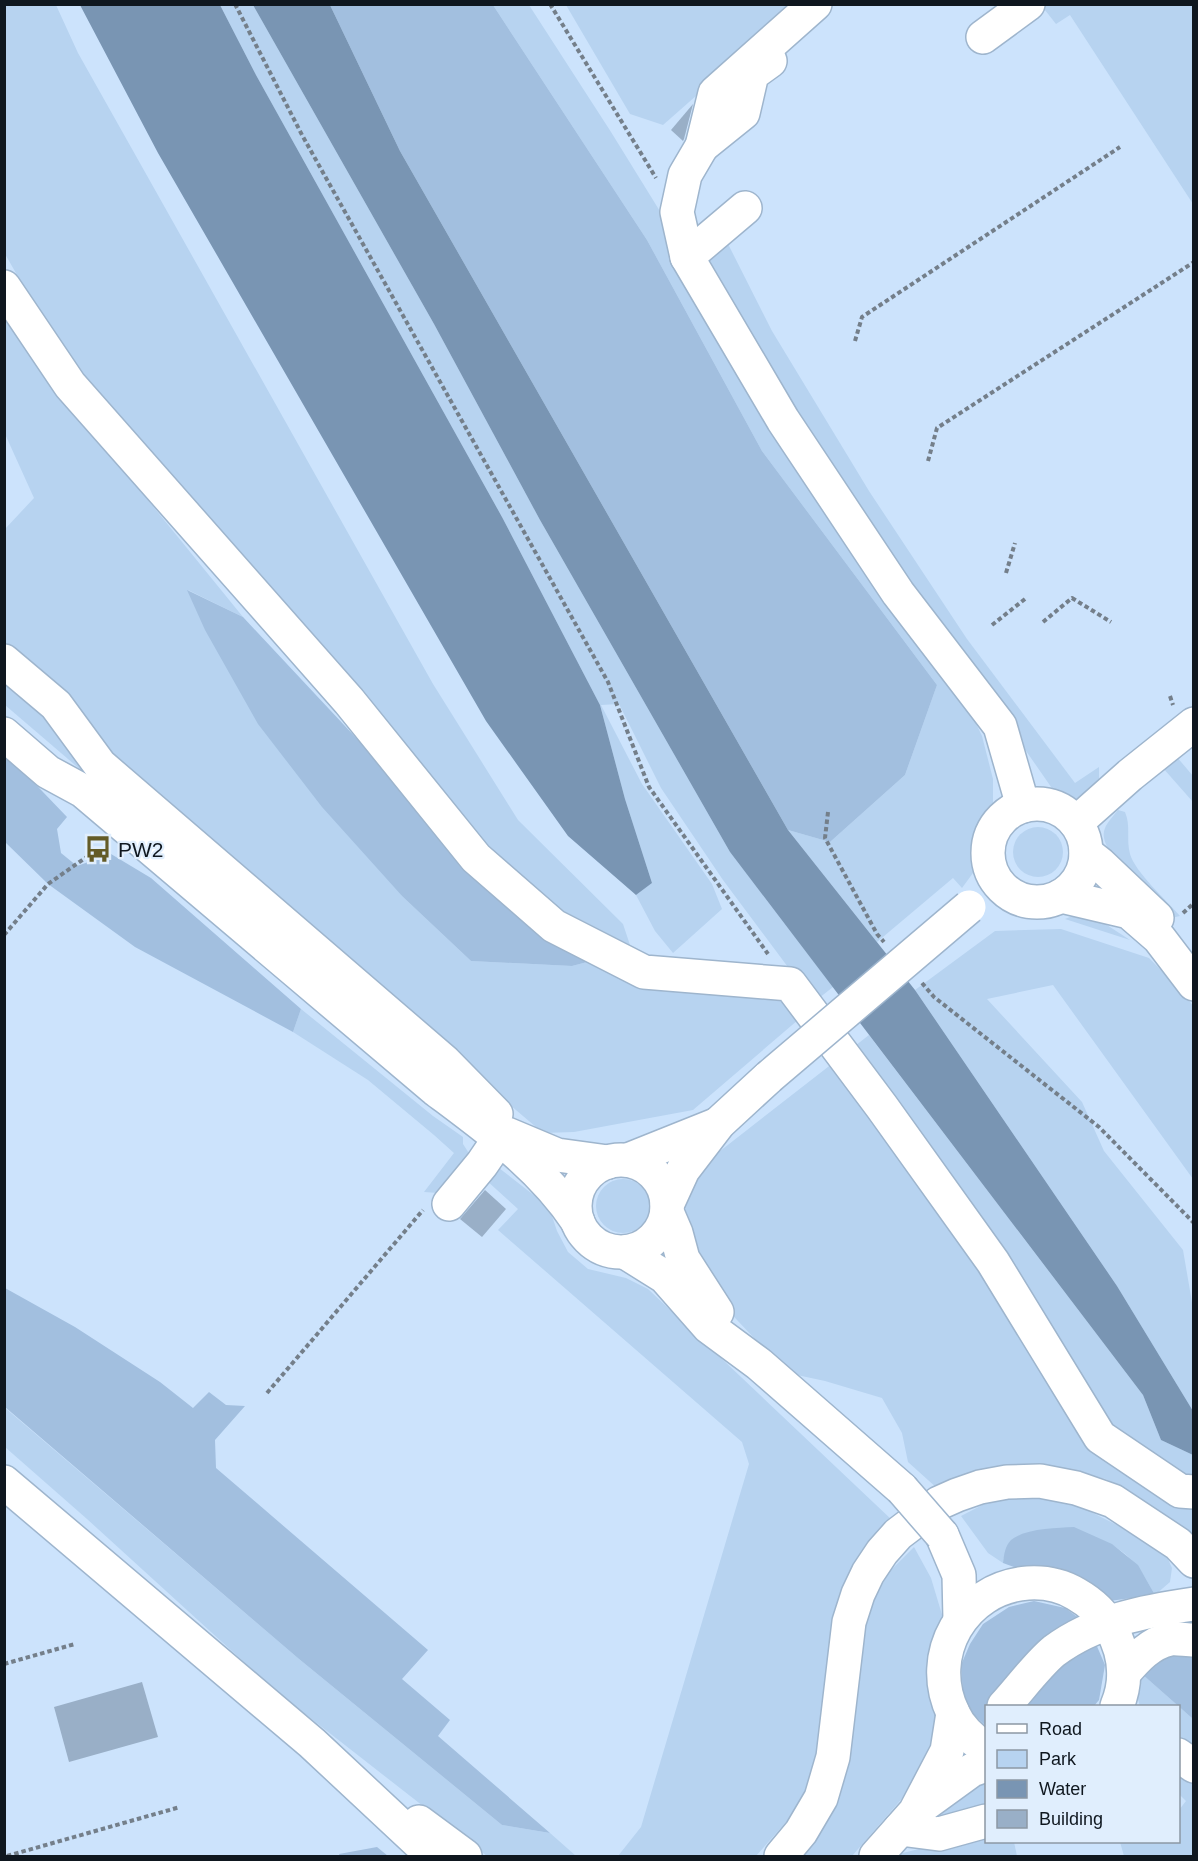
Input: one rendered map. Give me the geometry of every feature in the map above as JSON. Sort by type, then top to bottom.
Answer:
[{"type":"street","points":[[983,37],[1028,4]]},
{"type":"street","points":[[824,7],[714,93],[702,146],[685,175],[677,212],[687,257],[783,420],[898,593],[1000,726],[1023,806]]},
{"type":"street","points":[[687,257],[745,207]]},
{"type":"street","points":[[4,287],[70,385],[349,701],[476,858],[554,926],[644,972],[790,984],[993,1262],[1100,1437],[1180,1491],[1194,1492]]},
{"type":"street","points":[[4,661],[56,705],[100,765],[445,1062],[501,1134],[564,1201],[585,1235],[596,1245],[610,1251],[625,1252],[640,1248],[653,1239],[662,1227],[683,1170],[719,1123],[769,1077],[998,883]]},
{"type":"street","points":[[4,710],[58,756],[83,791]]},
{"type":"street","points":[[1194,724],[1130,775],[1081,838],[1084,866],[1080,878],[1062,896],[1049,901],[1034,902],[1008,893],[998,883],[990,869],[988,853],[990,838],[997,824],[1009,813],[1023,806],[1038,804],[1065,813],[1081,838],[1100,864],[1168,929],[1194,960]]},
{"type":"street","points":[[4,734],[48,772],[83,791],[435,1089],[501,1134],[557,1155],[640,1164],[651,1171],[660,1181],[665,1192],[667,1209],[683,1259],[722,1320],[759,1364]]},
{"type":"street","points":[[1062,896],[1129,912],[1159,938],[1194,984]]},
{"type":"street","points":[[578,1222],[575,1207],[577,1192],[584,1178],[595,1168],[719,1123]]},
{"type":"street","points":[[437,1206],[482,1164],[501,1134]]},
{"type":"street","points":[[625,1252],[665,1277],[709,1327],[759,1364],[902,1489],[942,1535],[972,1563],[1014,1584]]},
{"type":"street","points":[[781,1857],[801,1832],[821,1797],[833,1757],[849,1622],[858,1594],[873,1566],[898,1534],[931,1509],[957,1495],[980,1487],[1007,1482],[1040,1481],[1076,1488],[1113,1501],[1178,1544],[1194,1561]]},
{"type":"street","points":[[4,1482],[312,1743],[433,1857]]},
{"type":"street","points":[[942,1535],[959,1575],[960,1620]]},
{"type":"street","points":[[876,1857],[908,1820],[972,1770],[983,1745],[962,1728],[953,1713],[945,1690],[943,1665],[949,1641],[960,1620],[975,1604],[993,1592],[1014,1584],[1040,1583],[1067,1589],[1090,1602],[1108,1622],[1122,1656],[1124,1673],[1118,1705]]},
{"type":"street","points":[[1006,1705],[1053,1652],[1079,1635],[1108,1622],[1150,1611],[1194,1604]]},
{"type":"street","points":[[1124,1673],[1139,1656],[1153,1646],[1170,1639],[1194,1640]]},
{"type":"street","points":[[908,1820],[947,1751],[953,1713]]},
{"type":"street","points":[[312,1743],[465,1857]]},
{"type":"street","points":[[1180,1756],[1194,1766]]},
{"type":"street","points":[[908,1820],[939,1834],[985,1822]]},
{"type":"path","points":[[235,4],[308,145],[608,682],[650,787],[790,984]]},
{"type":"path","points":[[550,4],[677,212]]},
{"type":"path","points":[[855,341],[862,317],[1120,147]]},
{"type":"path","points":[[928,460],[937,428],[1194,262]]},
{"type":"path","points":[[1006,573],[1015,543]]},
{"type":"path","points":[[1043,622],[1072,597],[1111,622]]},
{"type":"path","points":[[992,625],[1025,599]]},
{"type":"path","points":[[828,812],[825,838],[878,934],[892,950]]},
{"type":"path","points":[[4,936],[48,884],[98,849]]},
{"type":"path","points":[[920,981],[934,997],[1099,1127],[1194,1223]]},
{"type":"path","points":[[267,1393],[437,1206]]},
{"type":"path","points":[[4,1664],[75,1644]]},
{"type":"path","points":[[7,1857],[180,1807]]},
{"type":"shaded area","points":[[5,5],[1193,5],[1193,1856],[5,1856]]},
{"type":"shaded area","points":[[330,5],[493,5],[647,240],[762,451],[937,685],[905,775],[830,842],[788,830],[400,151]]},
{"type":"shaded area","points":[[187,590],[243,617],[518,911],[591,961],[572,966],[471,961],[403,897],[322,807],[258,724],[205,630]]},
{"type":"shaded area","points":[[4,756],[19,767],[67,817],[57,829],[61,853],[77,866],[111,854],[151,878],[301,1009],[293,1032],[135,947],[48,884],[5,842]]},
{"type":"shaded area","points":[[5,1288],[75,1327],[160,1382],[193,1408],[209,1392],[226,1405],[245,1406],[215,1440],[216,1468],[428,1650],[402,1679],[450,1720],[438,1736],[550,1833],[502,1825],[299,1659],[5,1407]]},
{"type":"shaded area","points":[[1074,1527],[1112,1544],[1138,1565],[1155,1595],[1109,1601],[1003,1563],[1007,1545],[1017,1536],[1041,1529]]},
{"type":"shaded area","points":[[1034,1601],[1065,1608],[1083,1621],[990,1705],[985,1705],[985,1725],[973,1714],[963,1694],[961,1665],[970,1644],[983,1624],[1009,1607]]},
{"type":"shaded area","points":[[1096,1644],[1105,1665],[1099,1700],[1095,1705],[1020,1705],[1069,1658]]},
{"type":"shaded area","points":[[1166,1652],[1193,1656],[1193,1719],[1180,1705],[1177,1705],[1142,1674]]},
{"type":"shaded area","points":[[377,1847],[388,1856],[340,1856],[339,1854]]},
{"type":"green space","points":[[4,5],[56,5],[78,53],[433,684],[518,820],[623,924],[630,945],[546,902],[492,850],[88,380],[36,308],[5,254]]},
{"type":"green space","points":[[220,5],[253,5],[434,324],[540,520],[730,852],[833,987],[814,1002],[723,880],[661,788],[619,704],[601,705],[642,784],[712,884],[722,909],[673,953],[655,931],[636,895],[652,883],[625,799],[600,705],[502,517],[256,75]]},
{"type":"green space","points":[[493,5],[529,5],[666,221],[681,273],[799,476],[967,705],[982,736],[993,779],[993,805],[980,824],[973,847],[973,873],[962,888],[953,878],[877,942],[788,830],[830,842],[905,775],[937,685],[762,451],[647,240]]},
{"type":"green space","points":[[566,5],[799,5],[663,125],[630,114]]},
{"type":"green space","points":[[1041,5],[1193,5],[1193,204],[1070,15],[1056,24]]},
{"type":"green space","points":[[726,240],[772,331],[869,491],[967,639],[1075,783],[1099,767],[1099,783],[1074,800],[1056,794],[807,436],[708,269],[712,249]]},
{"type":"green space","points":[[4,307],[34,360],[243,617],[188,590],[403,897],[471,961],[572,966],[591,961],[657,991],[760,989],[782,997],[805,1014],[693,1110],[574,1132],[543,1133],[141,790],[5,649],[5,529],[34,498],[5,434]]},
{"type":"green space","points":[[4,673],[438,1076],[5,705]]},
{"type":"green space","points":[[1176,756],[1193,776],[1193,802],[1163,768]]},
{"type":"green space","points":[[1118,810],[1125,812],[1127,817],[1129,848],[1133,861],[1145,878],[1180,916],[1171,918],[1109,850],[1104,838],[1105,828]]},
{"type":"green space","points":[[1038,827],[1047,829],[1058,838],[1063,852],[1061,861],[1052,872],[1038,877],[1029,875],[1018,866],[1013,852],[1015,843],[1024,832]]},
{"type":"green space","points":[[1080,913],[1096,918],[1130,940],[1065,919]]},
{"type":"green space","points":[[1061,929],[1149,958],[1182,991],[1193,1006],[1193,1179],[1053,985],[987,999],[1082,1102],[1104,1151],[1183,1250],[1193,1308],[1193,1411],[1117,1286],[915,990],[995,931]]},
{"type":"green space","points":[[301,1009],[433,1116],[463,1137],[463,1144],[472,1158],[438,1193],[424,1192],[454,1153],[368,1080],[293,1032]]},
{"type":"green space","points":[[869,1035],[1143,1395],[1161,1440],[1193,1455],[1193,1536],[1106,1479],[1048,1466],[991,1468],[938,1489],[908,1462],[902,1433],[882,1398],[797,1375],[754,1338],[721,1303],[689,1243],[685,1207],[693,1180],[706,1162]]},
{"type":"green space","points":[[499,1168],[549,1207],[557,1231],[568,1252],[588,1269],[626,1278],[648,1289],[893,1521],[817,1760],[800,1806],[756,1856],[618,1856],[641,1827],[749,1464],[742,1442],[498,1230],[518,1209],[486,1180]]},
{"type":"green space","points":[[623,1179],[633,1181],[642,1187],[648,1196],[650,1206],[648,1216],[642,1225],[633,1231],[623,1233],[613,1231],[604,1225],[598,1216],[596,1206],[598,1196],[604,1187],[613,1181]]},
{"type":"green space","points":[[4,1407],[299,1659],[502,1825],[550,1833],[576,1856],[487,1856],[277,1692],[5,1447]]},
{"type":"green space","points":[[1032,1497],[1077,1505],[1117,1525],[1167,1557],[1172,1568],[1170,1582],[1155,1595],[1138,1568],[1114,1546],[1101,1541],[1042,1532],[1031,1532],[1013,1540],[1007,1549],[1003,1563],[988,1553],[961,1516],[996,1498]]},
{"type":"green space","points":[[914,1547],[931,1578],[943,1618],[929,1677],[938,1728],[934,1753],[912,1787],[852,1856],[797,1856],[832,1812],[849,1759],[867,1613],[889,1572]]},
{"type":"green space","points":[[1142,1674],[1177,1705],[1140,1705],[1137,1697]]},
{"type":"green space","points":[[1180,1708],[1193,1719],[1193,1747],[1180,1739]]},
{"type":"green space","points":[[1180,1771],[1193,1780],[1193,1856],[1124,1856],[1120,1843],[1180,1843],[1180,1809],[1186,1801],[1180,1795]]},
{"type":"green space","points":[[985,1779],[985,1803],[948,1823],[936,1819],[972,1783]]},
{"type":"green space","points":[[985,1832],[985,1843],[1014,1843],[1017,1856],[894,1856]]},
{"type":"water","points":[[80,5],[220,5],[256,75],[502,517],[600,705],[625,799],[652,883],[636,895],[568,836],[486,721],[158,153]]},
{"type":"water","points":[[253,5],[330,5],[400,151],[788,830],[915,990],[1117,1286],[1193,1411],[1193,1455],[1161,1440],[1143,1395],[730,852],[540,520],[434,324]]},
{"type":"building","points":[[693,104],[684,139],[683,141],[671,130]]},
{"type":"building","points":[[485,1190],[506,1209],[482,1237],[460,1219]]},
{"type":"building","points":[[142,1682],[158,1737],[69,1762],[54,1707]]},
{"type":"place","name":"PW2","points":[[98,849]]}]
